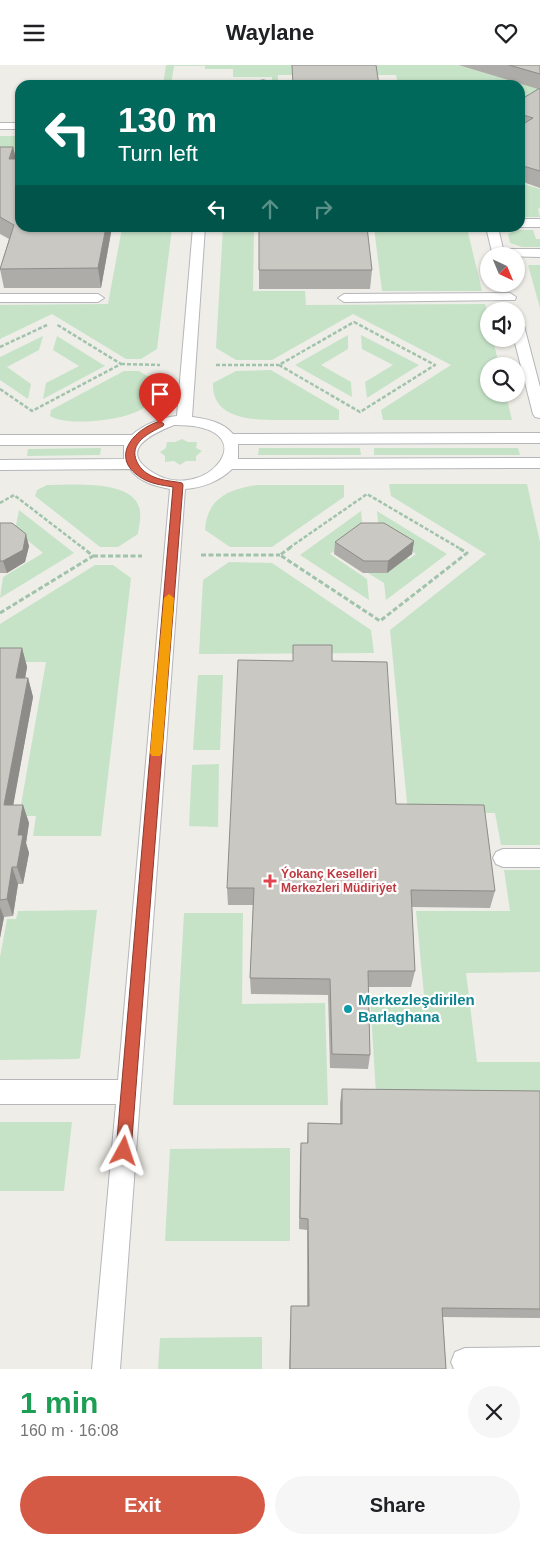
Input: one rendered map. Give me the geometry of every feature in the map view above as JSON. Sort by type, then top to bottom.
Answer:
[{"type":"lane","points":[[0,126],[15,126]]},
{"type":"lane","points":[[525,223],[540,223]]},
{"type":"lane","points":[[184,421],[199,232]]},
{"type":"lane","points":[[493,232],[497,247]]},
{"type":"lane","points":[[525,254],[540,253]]},
{"type":"lane","points":[[509,293],[511,302]]},
{"type":"lane","points":[[344,298],[510,297]]},
{"type":"lane","points":[[0,298],[98,298]]},
{"type":"lane","points":[[523,347],[540,414]]},
{"type":"lane","points":[[184,421],[206,424],[216,428],[229,439],[232,455],[228,464],[222,470],[208,478],[178,485],[154,481],[144,476],[132,464],[130,455],[135,440],[149,428],[166,423],[184,421]]},
{"type":"lane","points":[[229,439],[540,438]]},
{"type":"lane","points":[[0,440],[135,440]]},
{"type":"lane","points":[[228,464],[540,463]]},
{"type":"lane","points":[[0,465],[132,464]]},
{"type":"lane","points":[[106,1369],[178,485]]},
{"type":"lane","points":[[503,858],[540,858]]},
{"type":"lane","points":[[0,1092],[129,1092]]},
{"type":"lane","points":[[465,1362],[540,1361]]},
{"type":"path","points":[[0,347],[52,322],[121,364]]},
{"type":"path","points":[[214,365],[279,365],[354,323],[435,365],[360,412],[279,365]]},
{"type":"path","points":[[0,389],[32,411],[121,364],[167,365]]},
{"type":"path","points":[[195,555],[280,555],[380,621],[466,553],[368,494],[280,555]]},
{"type":"path","points":[[0,503],[14,495],[93,556]]},
{"type":"path","points":[[0,613],[93,556],[146,556]]},
{"type":"green space","points":[[166,65],[457,65],[509,80],[397,80],[396,75],[278,75],[278,80],[272,80],[272,77],[233,77],[233,69],[205,69],[205,66],[174,66],[172,80],[164,80]]},
{"type":"green space","points":[[525,85],[540,89],[525,100]]},
{"type":"green space","points":[[0,136],[15,136],[15,164],[0,164]]},
{"type":"green space","points":[[525,184],[540,189],[540,208],[538,209],[540,217],[525,217]]},
{"type":"green space","points":[[533,230],[536,239],[540,239],[540,247],[522,247],[510,243],[508,234]]},
{"type":"green space","points":[[121,232],[172,232],[157,349],[141,359],[126,359],[52,314],[0,339],[0,305],[108,304]]},
{"type":"green space","points":[[223,232],[254,232],[253,291],[305,291],[306,305],[480,304],[480,347],[495,347],[497,357],[480,357],[480,402],[508,402],[512,420],[383,420],[381,410],[451,365],[353,314],[272,360],[236,360],[216,348]]},
{"type":"green space","points":[[375,232],[468,232],[480,283],[480,291],[382,291]]},
{"type":"green space","points":[[528,265],[540,265],[540,308]]},
{"type":"green space","points":[[348,335],[348,349],[321,365],[351,382],[352,397],[295,365]]},
{"type":"green space","points":[[361,335],[419,365],[367,398],[365,382],[393,365],[362,349]]},
{"type":"green space","points":[[43,336],[39,350],[7,367],[31,384],[28,399],[0,380],[0,357]]},
{"type":"green space","points":[[57,336],[105,366],[43,399],[46,383],[79,366],[53,350]]},
{"type":"green space","points":[[271,370],[339,410],[339,420],[253,419],[240,417],[220,406],[215,396],[213,383],[236,371]]},
{"type":"green space","points":[[124,371],[139,371],[154,380],[150,401],[142,409],[116,418],[101,420],[71,421],[50,416],[51,410]]},
{"type":"green space","points":[[182,439],[188,442],[197,442],[196,448],[202,451],[196,456],[196,461],[186,461],[180,465],[174,461],[165,462],[165,456],[160,452],[166,448],[167,442],[175,442]]},
{"type":"green space","points":[[101,448],[100,455],[27,456],[28,449]]},
{"type":"green space","points":[[259,448],[360,448],[361,455],[258,455]]},
{"type":"green space","points":[[374,448],[518,448],[520,455],[374,455]]},
{"type":"green space","points":[[389,484],[527,484],[540,542],[540,845],[501,845],[495,813],[408,813],[390,630],[486,554],[391,496]]},
{"type":"green space","points":[[47,485],[98,485],[124,492],[134,498],[140,510],[138,534],[118,547],[100,547],[35,496],[37,490]]},
{"type":"green space","points":[[258,485],[344,485],[344,497],[272,547],[230,547],[205,530],[210,510],[221,497],[238,489]]},
{"type":"green space","points":[[19,510],[74,553],[0,598],[3,577],[43,553],[15,530]]},
{"type":"green space","points":[[361,511],[363,531],[330,554],[367,579],[369,600],[300,555]]},
{"type":"green space","points":[[377,511],[447,554],[386,600],[384,583],[350,562],[380,541],[409,559],[416,554],[379,531]]},
{"type":"green space","points":[[229,562],[272,563],[371,630],[374,653],[199,654],[203,580]]},
{"type":"green space","points":[[95,565],[113,565],[131,578],[101,836],[33,836],[36,816],[19,816],[46,662],[10,662],[0,648],[0,624]]},
{"type":"green space","points":[[198,675],[223,675],[220,750],[193,750]]},
{"type":"green space","points":[[219,764],[218,827],[189,826],[192,765]]},
{"type":"green space","points":[[504,870],[540,870],[540,972],[466,973],[477,1062],[540,1062],[540,1094],[376,1094],[370,996],[424,995],[416,911],[510,911]]},
{"type":"green space","points":[[97,910],[80,1058],[0,1060],[0,957],[7,919],[16,919],[18,911]]},
{"type":"green space","points":[[184,913],[243,913],[242,1004],[325,1003],[328,1105],[173,1105]]},
{"type":"green space","points":[[0,1122],[72,1122],[64,1191],[0,1191]]},
{"type":"green space","points":[[290,1148],[290,1241],[165,1241],[170,1149]]},
{"type":"green space","points":[[262,1337],[262,1369],[158,1369],[160,1338]]},
{"type":"building","points":[[292,65],[376,65],[378,80],[293,80]]},
{"type":"building","points":[[509,65],[540,65],[540,74]]},
{"type":"building","points":[[540,88],[540,171],[525,166],[525,123],[533,118],[525,116],[525,97]]},
{"type":"building","points":[[0,147],[13,147],[9,159],[15,159],[15,232],[105,232],[98,268],[0,269],[14,225],[0,217]]},
{"type":"building","points":[[259,232],[368,232],[372,270],[259,270]]},
{"type":"building","points":[[0,523],[12,523],[26,534],[23,550],[3,561],[0,561]]},
{"type":"building","points":[[361,523],[384,523],[414,541],[388,561],[364,561],[335,542]]},
{"type":"building","points":[[293,645],[332,645],[332,661],[387,662],[396,804],[484,805],[495,891],[411,890],[415,971],[368,971],[370,1055],[332,1054],[330,979],[250,978],[254,888],[227,888],[238,660],[293,661]]},
{"type":"building","points":[[0,648],[22,648],[16,678],[28,678],[4,805],[23,805],[18,835],[23,835],[17,867],[12,867],[7,899],[0,900]]},
{"type":"building","points":[[342,1089],[540,1091],[540,1309],[442,1308],[446,1369],[290,1369],[291,1306],[309,1306],[308,1219],[300,1218],[301,1143],[308,1143],[308,1123],[342,1124]]},
{"type":"slow traffic","points":[[156,753],[169,598]]},
{"type":"place","name":"Ýokanç Keselleri Merkezleri Müdiriýet","points":[[270,881]]},
{"type":"place","name":"Merkezleşdirilen Barlaghana","points":[[348,1009]]},
{"type":"route","points":[[124,1151],[178,485],[154,481],[144,476],[136,470],[130,455],[135,440],[149,428],[160,424]]}]
